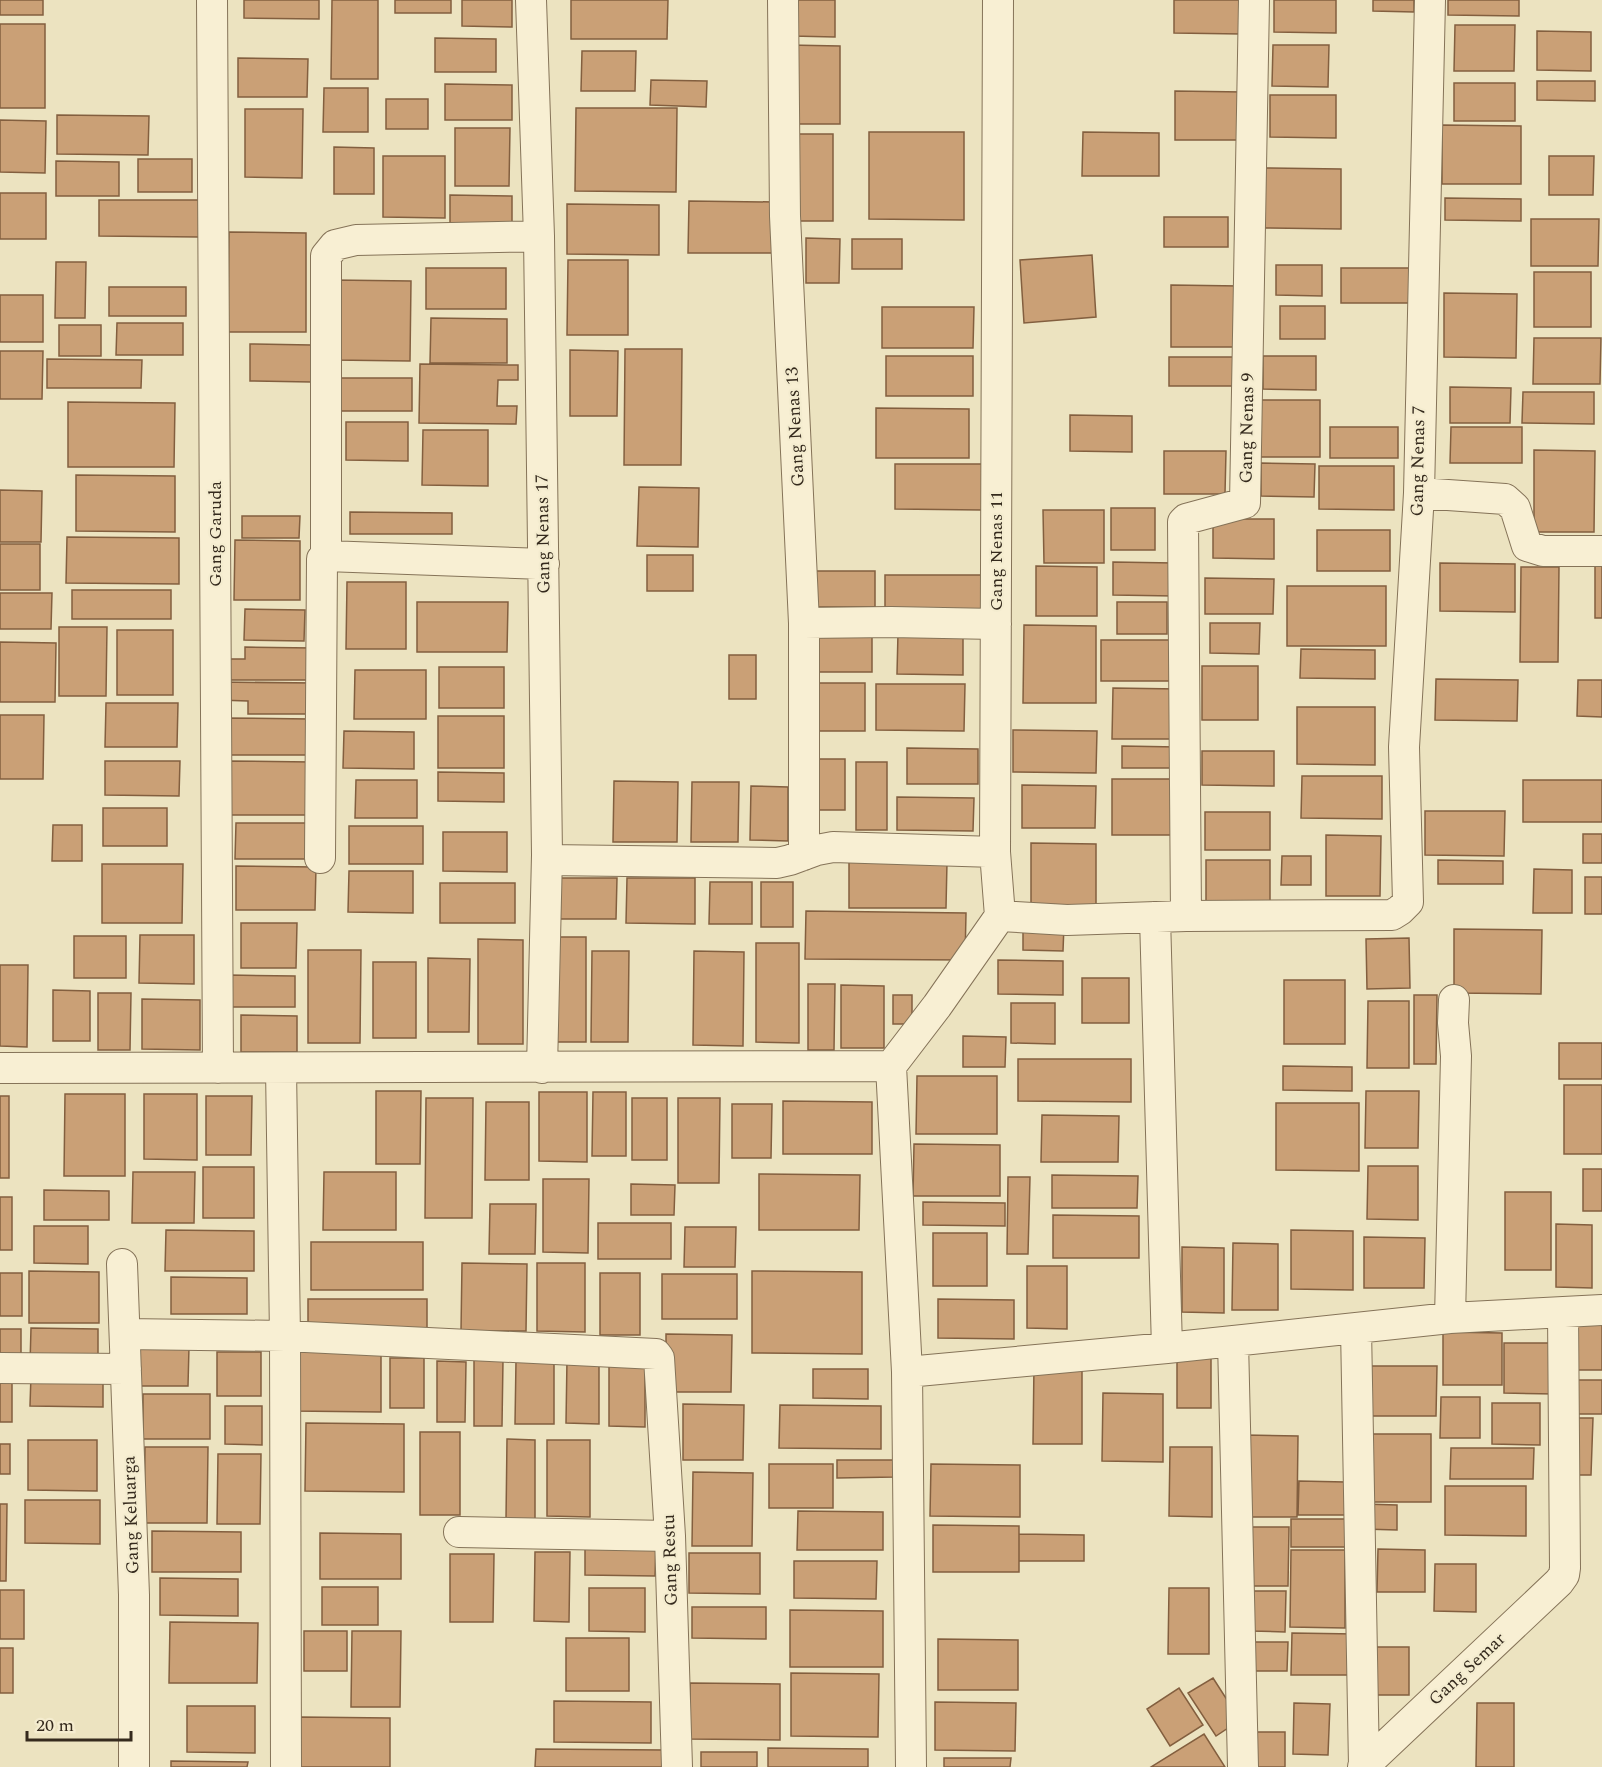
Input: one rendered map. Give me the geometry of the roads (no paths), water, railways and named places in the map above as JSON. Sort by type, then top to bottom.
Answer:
[{"type":"street","name":"Gang Garuda","points":[[212,0],[218,1068]]},
{"type":"street","name":"Gang Nenas 17","points":[[531,0],[539,236],[544,564],[547,860],[542,1068]]},
{"type":"street","name":"Gang Nenas 13","points":[[783,0],[785,216],[804,623],[804,855]]},
{"type":"street","name":"Gang Nenas 11","points":[[998,0],[995,852],[1000,916]]},
{"type":"street","name":"Gang Nenas 9","points":[[1186,916],[1184,522],[1186,519],[1245,503],[1254,0]]},
{"type":"street","name":"Gang Nenas 7","points":[[1186,916],[1392,915],[1408,902],[1404,747],[1419,493],[1430,0]]},
{"type":"street","points":[[320,858],[321,561],[326,556],[326,256],[335,246],[356,240],[539,236]]},
{"type":"street","points":[[1419,493],[1505,499],[1515,508],[1527,546],[1543,551],[1602,551]]},
{"type":"street","points":[[326,556],[544,564]]},
{"type":"street","points":[[804,623],[996,624]]},
{"type":"street","points":[[547,860],[777,863],[817,850],[847,847],[995,852]]},
{"type":"street","points":[[911,1767],[907,1372],[891,1066],[937,1006],[1000,916],[1067,920],[1186,916]]},
{"type":"street","points":[[1155,917],[1167,1348]]},
{"type":"street","points":[[1450,1318],[1456,1056],[1453,1023],[1454,1000]]},
{"type":"street","points":[[0,1068],[891,1066]]},
{"type":"street","points":[[281,1068],[285,1336],[286,1767]]},
{"type":"street","name":"Gang Keluarga","points":[[122,1264],[134,1595],[134,1767]]},
{"type":"street","points":[[907,1372],[1167,1348],[1450,1318],[1602,1310]]},
{"type":"street","name":"Gang Semar","points":[[1363,1767],[1564,1575],[1563,1312]]},
{"type":"street","points":[[1356,1328],[1363,1767]]},
{"type":"street","points":[[125,1334],[285,1336]]},
{"type":"street","name":"Gang Restu","points":[[285,1336],[656,1354],[659,1358],[670,1536],[676,1767]]},
{"type":"street","points":[[1233,1341],[1243,1767]]},
{"type":"street","points":[[0,1368],[126,1369]]},
{"type":"street","points":[[459,1532],[670,1536]]}]
